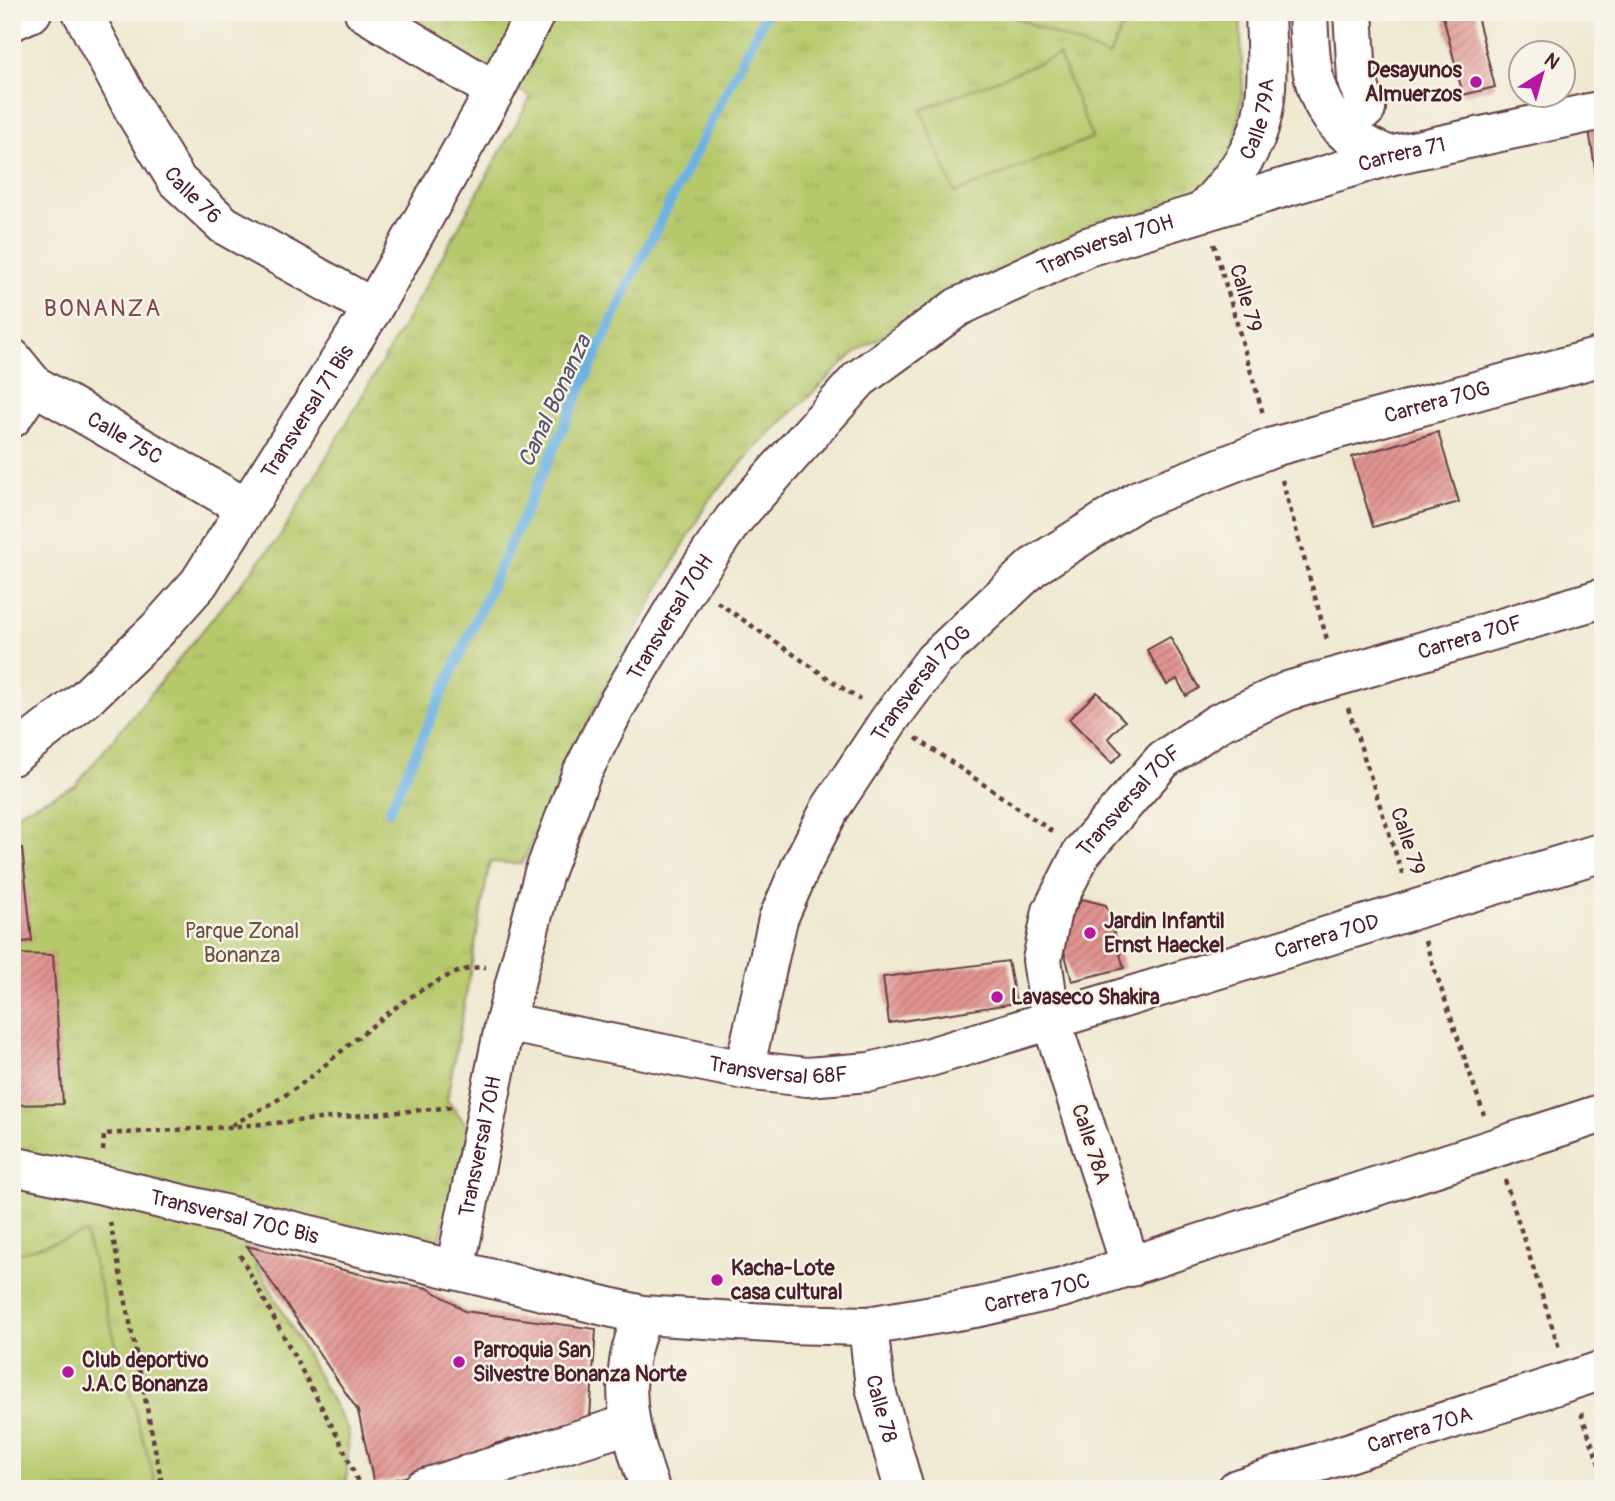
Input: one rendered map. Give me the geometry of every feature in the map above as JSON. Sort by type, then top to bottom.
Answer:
[{"type":"street","points":[[12,21],[32,12]]},
{"type":"street","name":"Calle 76","points":[[82,12],[136,114],[177,181],[224,225],[373,308]]},
{"type":"street","points":[[364,12],[495,90]]},
{"type":"street","name":"Transversal 71 Bis","points":[[12,756],[85,699],[157,630],[199,583],[373,308],[536,12]]},
{"type":"street","name":"Calle 79A","points":[[1204,210],[1231,179],[1253,143],[1262,110],[1266,78],[1265,12]]},
{"type":"street","points":[[1308,12],[1313,80],[1325,111],[1347,134],[1389,156]]},
{"type":"street","points":[[1353,12],[1357,78],[1366,109]]},
{"type":"street","name":"Carrera 71","points":[[1204,210],[1389,156],[1603,110]]},
{"type":"street","name":"Transversal 70H","points":[[455,1270],[505,1022],[543,876],[581,775],[616,706],[733,520],[859,379],[958,307],[1087,247],[1204,210]]},
{"type":"street","name":"Carrera 70G","points":[[1273,447],[1603,356]]},
{"type":"street","points":[[12,418],[23,372]]},
{"type":"street","name":"Calle 75C","points":[[23,372],[246,508]]},
{"type":"street","name":"Transversal 70G","points":[[744,1070],[778,919],[802,864],[830,809],[889,720],[934,660],[1033,567],[1138,500],[1273,447]]},
{"type":"street","name":"Carrera 70F","points":[[1337,676],[1603,598]]},
{"type":"street","name":"Transversal 70F","points":[[1051,1020],[1042,960],[1052,911],[1082,852],[1163,760],[1218,723],[1289,691],[1337,676]]},
{"type":"street","name":"Carrera 70D","points":[[1051,1020],[1603,852]]},
{"type":"street","name":"Transversal 68F","points":[[505,1022],[744,1070],[807,1077],[870,1072],[930,1057],[1051,1020]]},
{"type":"street","name":"Calle 78A","points":[[1051,1020],[1132,1267]]},
{"type":"street","name":"Carrera 70C","points":[[455,1270],[642,1315],[868,1326],[980,1307],[1062,1288],[1494,1146],[1603,1113]]},
{"type":"street","name":"Transversal 70C Bis","points":[[12,1166],[103,1185],[455,1270]]},
{"type":"street","points":[[642,1315],[629,1359],[626,1386],[629,1424],[650,1489]]},
{"type":"street","name":"Calle 78","points":[[868,1326],[875,1387],[904,1489]]},
{"type":"street","name":"Carrera 70A","points":[[1237,1489],[1586,1375]]},
{"type":"street","points":[[422,1489],[629,1424]]},
{"type":"path","name":"Calle 79","points":[[1204,210],[1337,676],[1413,908],[1494,1146],[1586,1375],[1603,1475]]},
{"type":"path","points":[[228,1128],[296,1089],[410,998],[439,979],[458,971],[479,967],[519,968]]},
{"type":"path","points":[[104,1134],[228,1128],[488,1104]]},
{"type":"path","points":[[103,1185],[163,1489]]},
{"type":"path","points":[[218,1214],[342,1445],[361,1489]]},
{"type":"green space","name":"Parque Zonal Bonanza","points":[[384,12],[1240,12],[1243,90],[1233,153],[1205,187],[983,276],[853,354],[753,450],[707,503],[623,653],[574,750],[522,864],[490,862],[447,1100],[470,1129],[438,1246],[244,1241],[349,1432],[346,1489],[12,1489],[12,815],[75,786],[281,535],[410,314],[531,97]]},
{"type":"green space","points":[[1002,12],[1128,12],[1109,57]]},
{"type":"green space","points":[[1059,55],[1092,138],[955,193],[921,110]]},
{"type":"green space","name":"Club deportivo J.A.C Bonanza","points":[[85,1233],[157,1489],[12,1489],[12,1255]]},
{"type":"building","points":[[1442,12],[1476,12],[1495,87],[1463,95]]},
{"type":"building","points":[[1603,128],[1603,204],[1601,205],[1589,130]]},
{"type":"building","points":[[1438,432],[1459,502],[1373,527],[1352,457]]},
{"type":"building","points":[[1170,637],[1199,688],[1186,696],[1177,679],[1167,685],[1147,650]]},
{"type":"building","points":[[1097,692],[1125,721],[1108,738],[1122,753],[1112,763],[1069,719]]},
{"type":"building","points":[[12,847],[22,848],[32,941],[12,943]]},
{"type":"building","name":"Jardin Infantil Ernst Haeckel","points":[[1082,899],[1106,905],[1124,968],[1072,981],[1063,947],[1070,919]]},
{"type":"building","points":[[12,954],[53,955],[63,1104],[12,1105]]},
{"type":"building","points":[[1008,961],[1016,1003],[889,1023],[883,977]]},
{"type":"building","name":"Parroquia San Silvestre Bonanza Norte","points":[[247,1246],[427,1288],[464,1311],[596,1329],[590,1417],[494,1444],[481,1452],[427,1472],[374,1484],[358,1411]]},
{"type":"waterway","name":"Canal Bonanza","points":[[389,811],[631,279],[767,12]]},
{"type":"place","name":"Desayunos Almuerzos","points":[[1476,82]]},
{"type":"place","name":"Jardin Infantil Ernst Haeckel","points":[[1090,933]]},
{"type":"place","name":"Lavaseco Shakira","points":[[997,997]]},
{"type":"place","name":"Kacha-Lote casa cultural","points":[[717,1280]]},
{"type":"place","name":"Parroquia San Silvestre Bonanza Norte","points":[[459,1362]]},
{"type":"place","name":"Club deportivo J.A.C Bonanza","points":[[68,1372]]},
{"type":"district","name":"BONANZA","points":[[103,308]]}]
